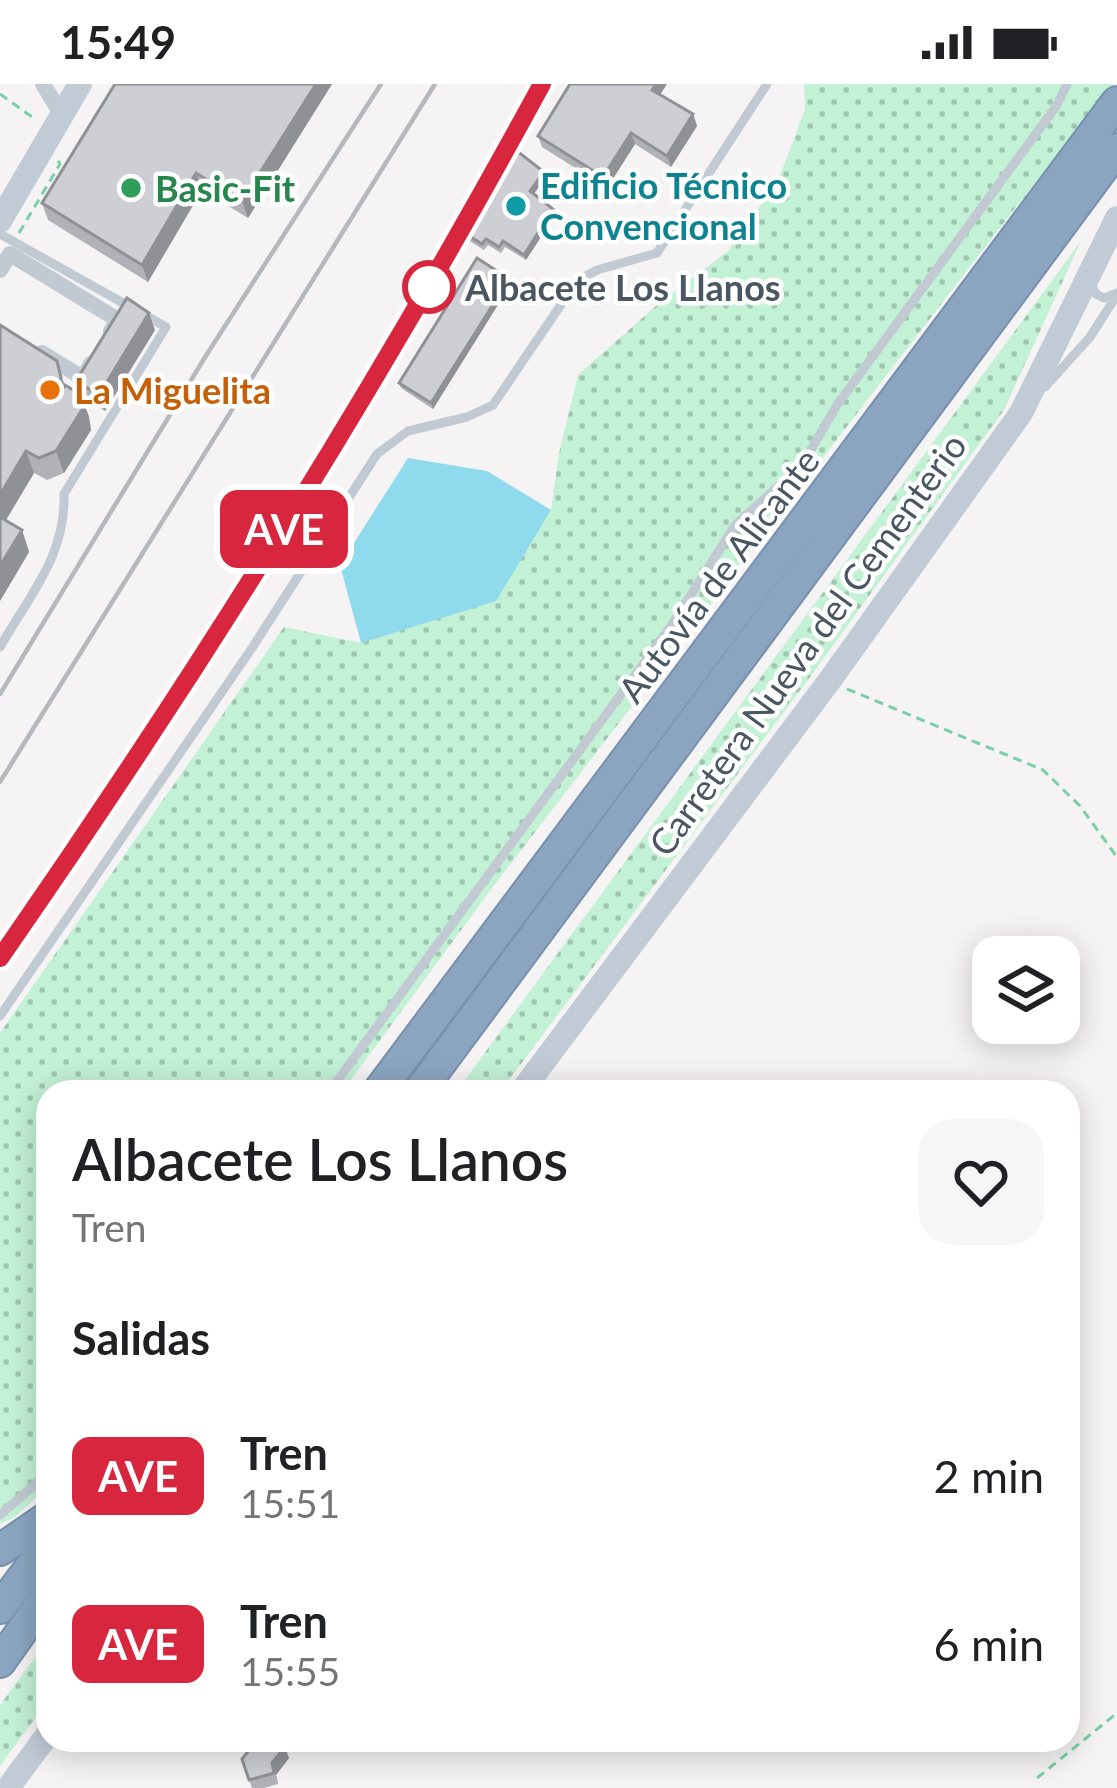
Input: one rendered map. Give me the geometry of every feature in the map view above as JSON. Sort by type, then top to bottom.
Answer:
[{"type":"highway","name":"Autovía de Alicante","points":[[387,1080],[1117,102]]},
{"type":"highway","name":"Autovía de Alicante","points":[[428,1080],[1117,149]]},
{"type":"highway","points":[[0,1550],[36,1525]]},
{"type":"highway","points":[[0,1608],[36,1560]]},
{"type":"highway","points":[[0,1662],[36,1611]]},
{"type":"street","points":[[43,84],[66,98]]},
{"type":"street","points":[[43,84],[66,98]]},
{"type":"street","points":[[0,220],[66,98],[80,84]]},
{"type":"street","name":"Carretera Nueva del Cementerio","points":[[530,1080],[830,680],[1022,413],[1117,218]]},
{"type":"street","points":[[0,269],[10,254],[118,320],[83,378],[33,348]]},
{"type":"street","points":[[8,1788],[36,1750]]},
{"type":"lane","points":[[0,1016],[252,648],[377,454],[408,431],[467,417],[493,405],[561,296],[577,281],[597,270],[657,254],[688,193],[766,84]]},
{"type":"lane","points":[[337,1080],[671,626],[736,524],[802,465],[837,405],[1057,105],[1067,84]]},
{"type":"lane","points":[[0,234],[166,327],[64,494],[59,548],[0,647]]},
{"type":"lane","points":[[1088,274],[1096,294],[1104,298],[1117,294]]},
{"type":"lane","points":[[1022,413],[1090,337],[1117,294]]},
{"type":"lane","points":[[0,1515],[36,1484]]},
{"type":"path","points":[[0,94],[34,115],[46,141]]},
{"type":"path","points":[[830,680],[865,699],[1042,770],[1080,806],[1117,857]]},
{"type":"path","points":[[1080,1743],[1117,1713]]},
{"type":"path","points":[[1037,1778],[1069,1752]]},
{"type":"green space","points":[[804,84],[1114,84],[924,338],[1032,186],[492,888],[351,1080],[36,1080],[36,1497],[0,1524],[0,1033],[284,627],[361,643],[551,510],[578,375],[657,305],[728,251],[778,181],[805,109]]},
{"type":"green space","points":[[1081,241],[1004,410],[813,673],[509,1080],[465,1080]]},
{"type":"green space","points":[[36,1656],[36,1717],[0,1766],[0,1705]]},
{"type":"water","points":[[408,458],[487,471],[551,510],[496,601],[361,643],[340,565]]},
{"type":"building","points":[[115,84],[316,84],[242,201],[196,173],[142,265],[42,203]]},
{"type":"building","points":[[570,84],[656,84],[652,90],[693,114],[667,156],[631,133],[603,177],[538,136]]},
{"type":"building","name":"Edificio Técnico Convencional","points":[[517,151],[544,172],[530,191],[553,209],[524,255],[503,241],[499,247],[486,239],[482,244],[466,234]]},
{"type":"building","points":[[477,258],[509,279],[431,403],[399,383]]},
{"type":"building","points":[[127,298],[149,313],[99,395],[76,381]]},
{"type":"building","points":[[0,325],[57,361],[61,378],[49,398],[55,402],[65,385],[81,395],[83,408],[56,451],[39,458],[26,451],[0,495]]},
{"type":"building","points":[[0,517],[22,530],[0,566]]},
{"type":"building","points":[[248,1752],[281,1752],[272,1763],[274,1773],[249,1780],[242,1759]]},
{"type":"railway","points":[[0,694],[207,354],[381,84]]},
{"type":"railway","points":[[0,782],[435,84]]},
{"type":"railway","points":[[0,959],[283,529],[416,309],[542,84]]},
{"type":"train","name":"AVE","points":[[0,958],[234,611],[392,350],[542,84]]},
{"type":"place","name":"Basic-Fit","points":[[131,188]]},
{"type":"place","name":"Edificio Técnico Convencional","points":[[516,206]]},
{"type":"place","name":"Albacete Los Llanos","points":[[429,287]]},
{"type":"place","name":"La Miguelita","points":[[50,390]]}]
